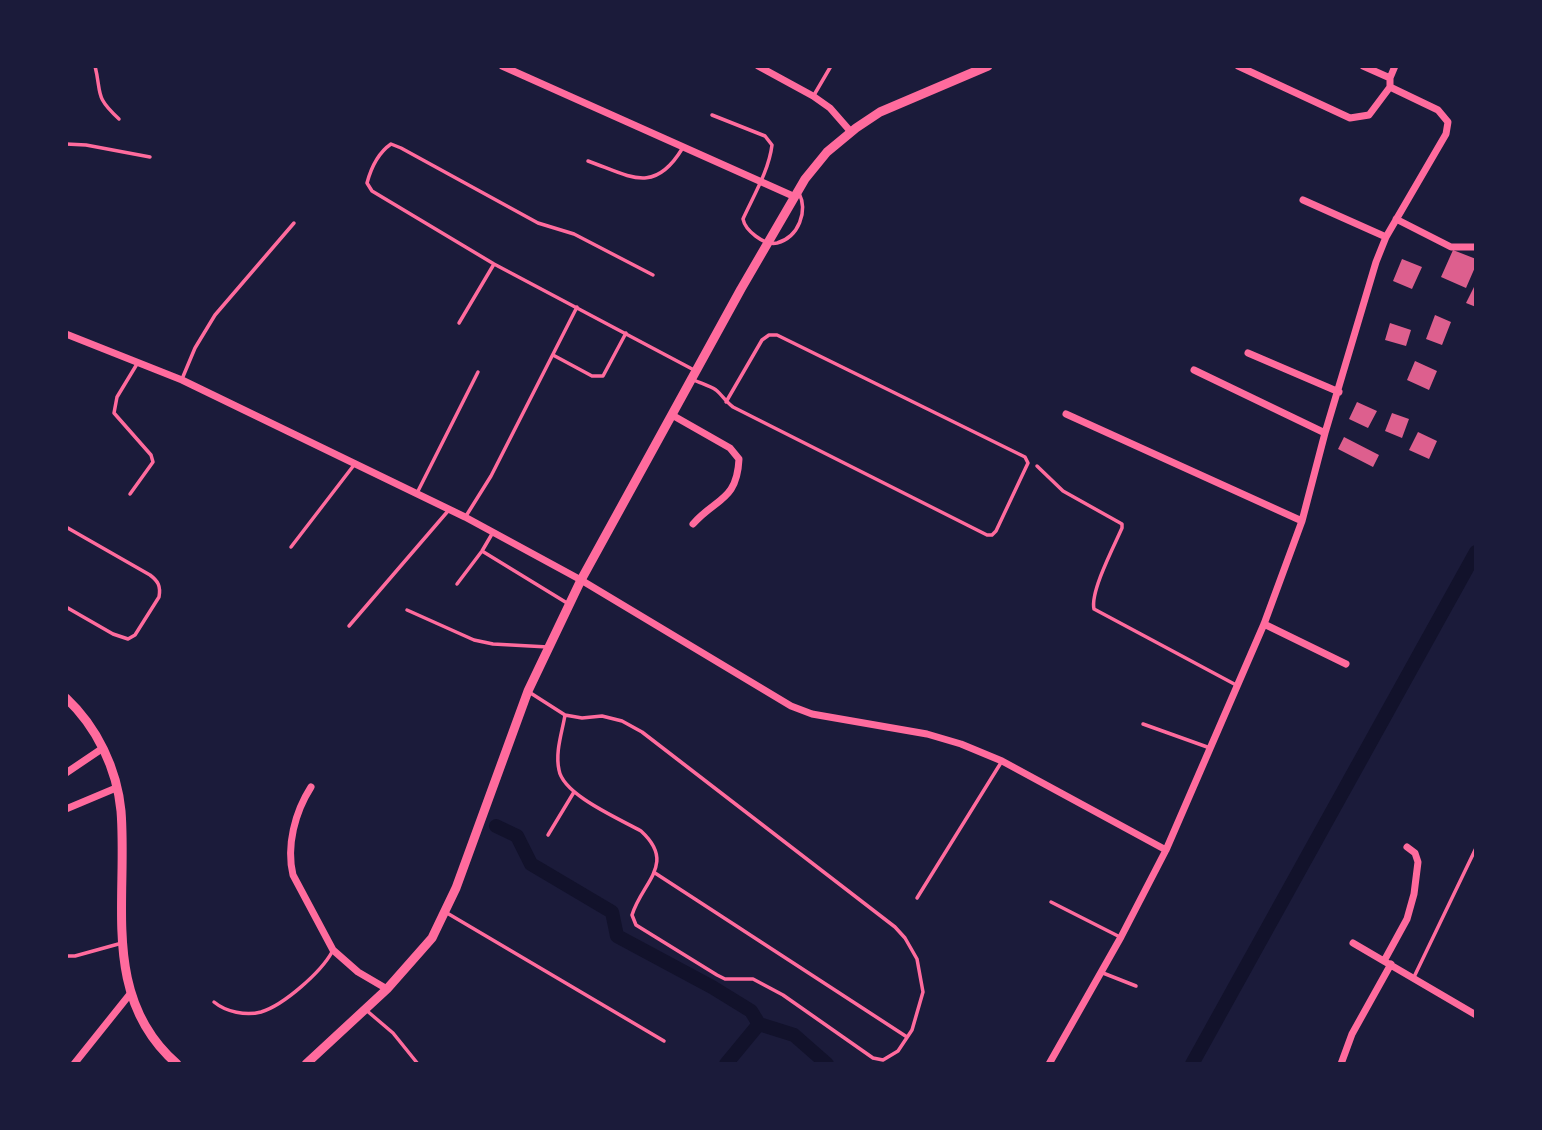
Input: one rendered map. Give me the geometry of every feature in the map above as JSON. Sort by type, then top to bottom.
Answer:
[{"type":"street","points":[[502,66],[760,181],[796,193]]},
{"type":"street","points":[[758,66],[830,108],[851,132]]},
{"type":"street","points":[[306,1063],[387,989],[432,937],[445,912],[528,691],[569,604],[796,193],[827,152],[880,112],[988,66]]},
{"type":"street","points":[[1238,66],[1350,118],[1370,115],[1390,82],[1395,66]]},
{"type":"street","points":[[1049,1063],[1121,937],[1166,850],[1212,748],[1264,624],[1302,521],[1360,312],[1386,237],[1446,134],[1448,122],[1438,110],[1363,66]]},
{"type":"street","points":[[1303,200],[1386,237]]},
{"type":"street","points":[[1396,219],[1451,247],[1475,247]]},
{"type":"street","points":[[66,334],[182,380],[465,517],[581,580],[791,706],[812,714],[935,736],[961,744],[1002,761],[1166,850]]},
{"type":"street","points":[[1248,353],[1339,392]]},
{"type":"street","points":[[1194,370],[1325,433]]},
{"type":"street","points":[[1066,414],[1302,521]]},
{"type":"street","points":[[671,415],[730,448],[739,459],[735,483],[730,492],[693,524]]},
{"type":"street","points":[[1264,624],[1346,664]]},
{"type":"street","points":[[66,698],[92,728],[103,748],[121,810],[122,943],[130,994],[153,1039],[177,1063]]},
{"type":"street","points":[[66,773],[103,748]]},
{"type":"street","points":[[311,787],[300,804],[295,825],[290,863],[293,875],[333,950],[358,972],[387,989]]},
{"type":"street","points":[[66,808],[116,788]]},
{"type":"street","points":[[1341,1063],[1407,919],[1414,894],[1418,862],[1415,853],[1407,847]]},
{"type":"street","points":[[1353,943],[1475,1015]]},
{"type":"street","points":[[74,1063],[130,994]]},
{"type":"lane","points":[[95,66],[98,92],[103,102],[119,119]]},
{"type":"lane","points":[[813,96],[831,66]]},
{"type":"lane","points":[[712,115],[770,139],[771,154],[743,219],[748,230],[768,242],[776,243],[787,236],[803,219],[803,201],[796,193]]},
{"type":"lane","points":[[66,144],[150,157]]},
{"type":"lane","points":[[653,275],[574,234],[538,223],[401,148],[391,145],[383,149],[370,172],[367,183],[372,191],[494,264],[625,333],[716,390],[726,402],[987,535],[996,531],[1028,463],[1025,457],[777,335],[769,335],[762,340],[726,402]]},
{"type":"lane","points":[[588,161],[643,179],[658,176],[668,169],[683,147]]},
{"type":"lane","points":[[182,380],[195,348],[215,315],[294,223]]},
{"type":"lane","points":[[459,323],[494,264]]},
{"type":"lane","points":[[465,517],[491,476],[577,307]]},
{"type":"lane","points":[[553,355],[592,376],[603,376],[625,333]]},
{"type":"lane","points":[[130,494],[153,462],[151,455],[114,413],[117,397],[138,362]]},
{"type":"lane","points":[[417,493],[478,372]]},
{"type":"lane","points":[[291,547],[356,464]]},
{"type":"lane","points":[[1037,466],[1063,491],[1122,524],[1098,587],[1094,609],[1238,686]]},
{"type":"lane","points":[[349,626],[449,509]]},
{"type":"lane","points":[[66,527],[150,575],[160,585],[159,597],[135,635],[128,639],[121,639],[66,607]]},
{"type":"lane","points":[[457,583],[493,532]]},
{"type":"lane","points":[[482,551],[569,604]]},
{"type":"lane","points":[[407,610],[474,640],[493,644],[548,647]]},
{"type":"lane","points":[[528,691],[565,715],[582,718],[602,716],[622,721],[642,732],[895,927],[917,959],[923,992],[918,1013],[898,1051],[883,1060],[873,1058],[783,995],[753,979],[725,979],[642,930],[632,920],[634,906],[655,873],[658,858],[650,840],[641,831],[574,792],[561,779],[558,753],[565,715]]},
{"type":"lane","points":[[1143,724],[1212,748]]},
{"type":"lane","points":[[917,898],[1002,761]]},
{"type":"lane","points":[[548,835],[574,792]]},
{"type":"lane","points":[[1414,977],[1475,848]]},
{"type":"lane","points":[[655,873],[907,1037]]},
{"type":"lane","points":[[1051,902],[1121,937]]},
{"type":"lane","points":[[445,912],[664,1041]]},
{"type":"lane","points":[[66,956],[122,943]]},
{"type":"lane","points":[[214,1002],[222,1009],[235,1012],[263,1012],[314,975],[325,964],[333,950]]},
{"type":"lane","points":[[1100,971],[1136,986]]},
{"type":"lane","points":[[365,1009],[393,1033],[418,1063]]},
{"type":"building","points":[[1453,250],[1476,259],[1466,288],[1441,277]]},
{"type":"building","points":[[1402,259],[1422,267],[1412,289],[1393,281]]},
{"type":"building","points":[[1476,283],[1476,307],[1466,303]]},
{"type":"building","points":[[1435,315],[1451,322],[1442,345],[1426,339]]},
{"type":"building","points":[[1390,323],[1411,330],[1406,346],[1385,340]]},
{"type":"building","points":[[1415,361],[1437,371],[1429,390],[1407,380]]},
{"type":"building","points":[[1357,402],[1377,411],[1368,428],[1349,419]]},
{"type":"building","points":[[1392,413],[1409,419],[1402,438],[1385,431]]},
{"type":"building","points":[[1418,432],[1437,441],[1429,459],[1409,450]]},
{"type":"building","points":[[1344,437],[1379,455],[1373,467],[1338,449]]},
{"type":"waterway","points":[[1192,1064],[1476,552]]},
{"type":"waterway","points":[[496,826],[517,836],[531,864],[612,912],[617,936],[751,1011],[759,1024]]},
{"type":"waterway","points":[[726,1064],[759,1024],[794,1035],[827,1064]]}]
